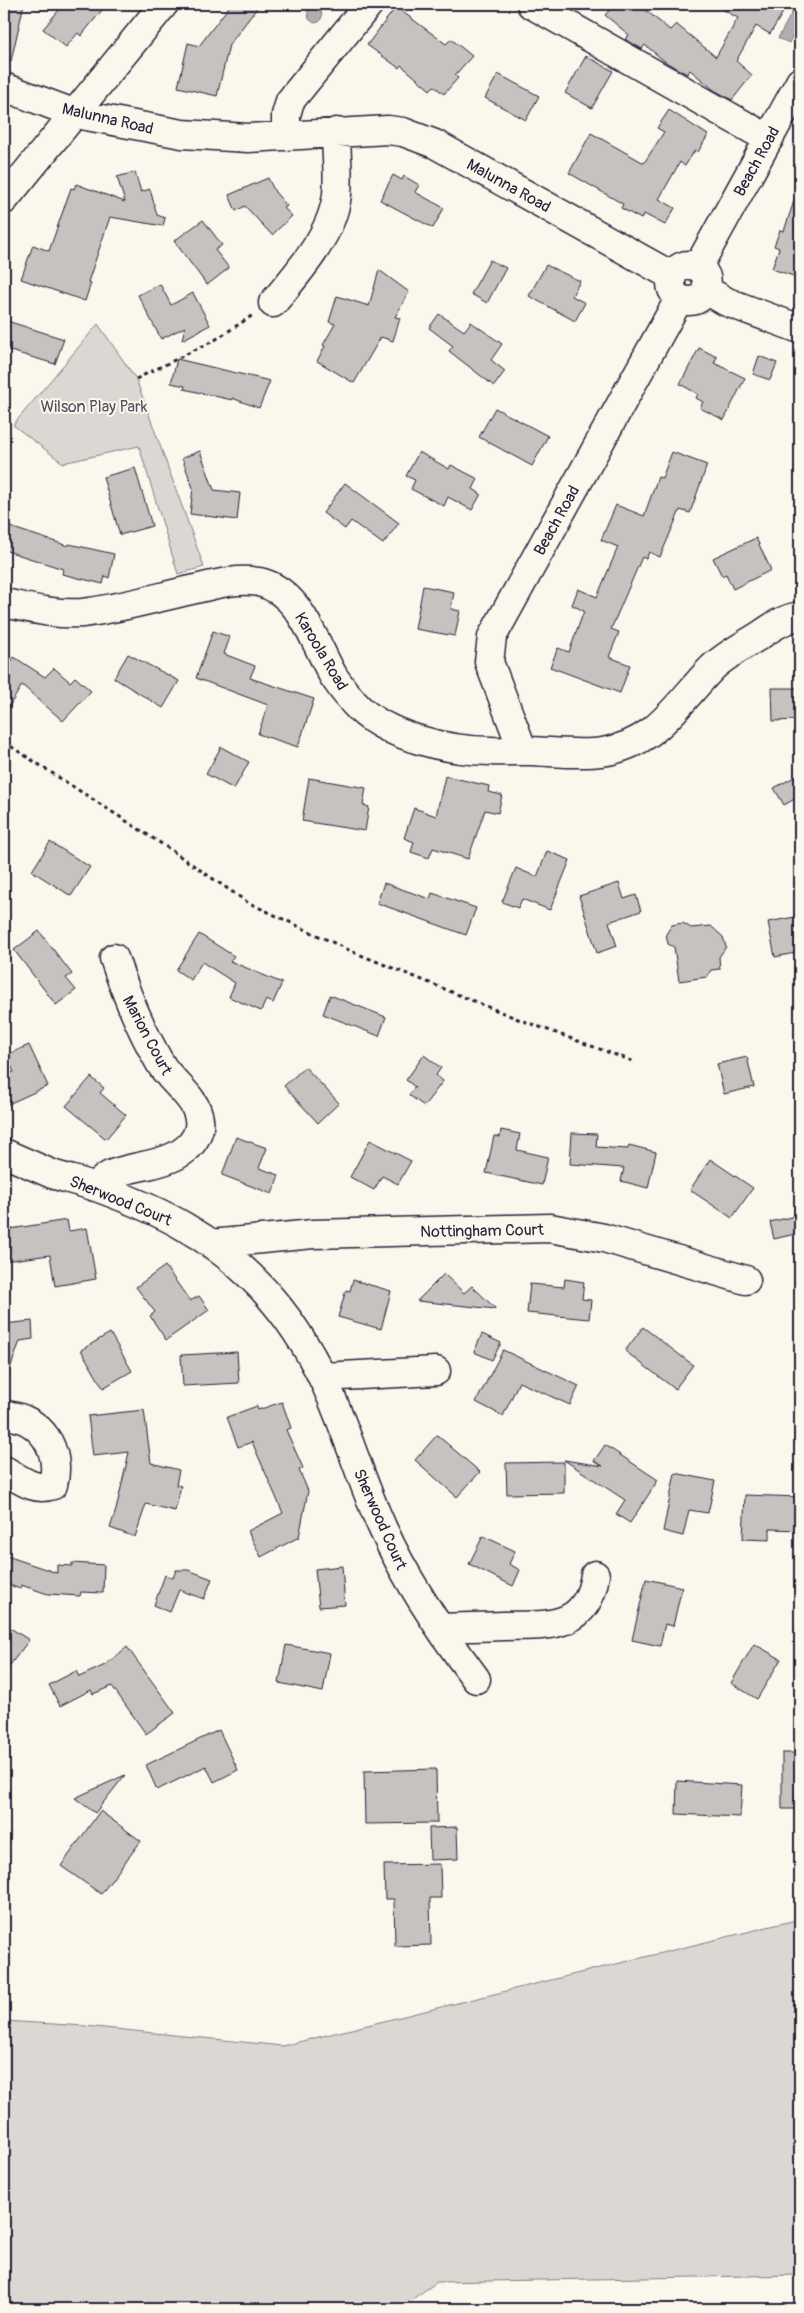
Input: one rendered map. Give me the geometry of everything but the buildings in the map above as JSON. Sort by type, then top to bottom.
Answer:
[{"type":"street","points":[[4,200],[164,4]]},
{"type":"street","points":[[286,136],[286,115],[290,101],[369,4]]},
{"type":"street","points":[[531,4],[769,139]]},
{"type":"street","name":"Beach Road","points":[[702,278],[769,139],[800,82]]},
{"type":"street","name":"Malunna Road","points":[[4,87],[76,114],[182,134],[248,138],[336,132],[388,130],[403,132],[435,144],[676,287]]},
{"type":"street","points":[[273,303],[303,267],[330,219],[337,196],[336,132]]},
{"type":"street","points":[[676,287],[680,267],[686,264],[727,302],[800,329]]},
{"type":"street","name":"Beach Road","points":[[522,751],[489,662],[492,636],[676,287]]},
{"type":"street","name":"Karoola Road","points":[[4,603],[57,613],[81,613],[108,609],[218,584],[243,580],[261,582],[276,590],[291,602],[305,621],[336,679],[355,704],[372,720],[390,730],[452,747],[489,752],[601,752],[625,747],[646,737],[669,717],[715,666],[773,626],[791,617],[800,616]]},
{"type":"street","name":"Marion Court","points":[[94,1187],[108,1176],[184,1151],[194,1141],[200,1120],[193,1103],[160,1064],[127,997],[114,958]]},
{"type":"street","name":"Sherwood Court","points":[[4,1153],[54,1174],[142,1206],[185,1227],[243,1268],[276,1304],[294,1326],[322,1377],[384,1531],[407,1577],[476,1679]]},
{"type":"street","name":"Nottingham Court","points":[[211,1244],[313,1234],[550,1228],[604,1238],[746,1280]]},
{"type":"street","points":[[322,1377],[436,1371]]},
{"type":"street","points":[[4,1415],[23,1418],[39,1428],[48,1439],[55,1455],[56,1471],[53,1485],[35,1488],[4,1470]]},
{"type":"street","points":[[440,1628],[538,1627],[555,1625],[571,1617],[587,1603],[593,1589],[595,1575]]},
{"type":"path","points":[[136,379],[215,340],[273,303]]},
{"type":"path","points":[[4,742],[168,848],[247,902],[351,951],[518,1019],[636,1062]]},
{"type":"green space","name":"Wilson Play Park","points":[[98,324],[136,379],[204,567],[178,574],[139,446],[63,463],[13,425]]},
{"type":"green space","points":[[800,1919],[800,2275],[437,2282],[398,2309],[4,2309],[4,2021],[85,2026],[282,2046]]},
{"type":"shaded area","points":[[306,4],[320,4],[322,17],[319,22],[314,23],[309,19]]},
{"type":"shaded area","points":[[794,9],[800,12],[800,21],[789,43],[778,38]]}]
